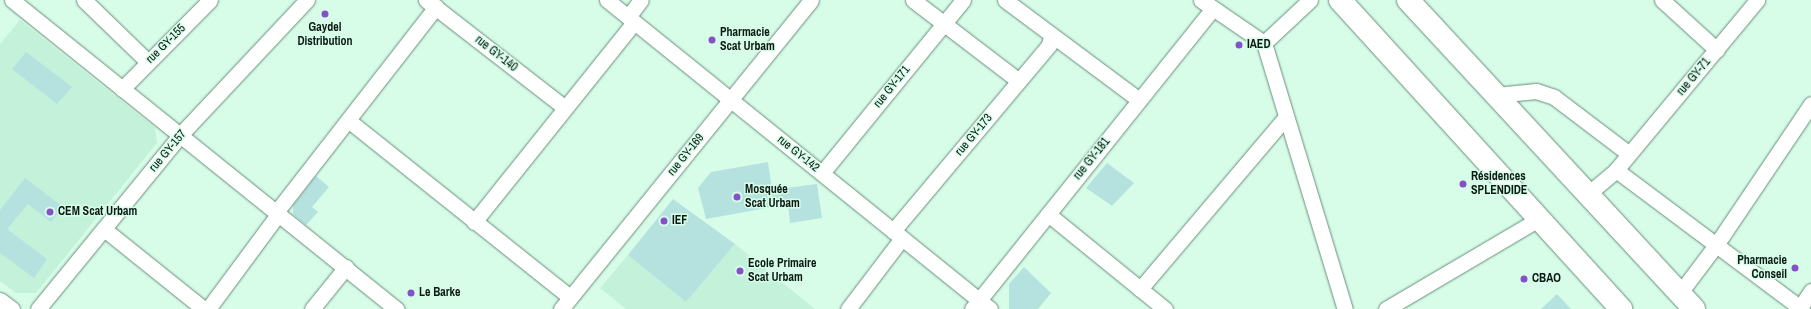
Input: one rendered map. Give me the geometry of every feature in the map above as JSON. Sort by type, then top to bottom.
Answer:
[{"type":"main road","points":[[1340,0],[1621,309]]},
{"type":"main road","points":[[1408,0],[1588,193],[1686,301]]},
{"type":"street","points":[[12,0],[122,89],[181,134],[397,309]]},
{"type":"street","points":[[84,0],[148,62]]},
{"type":"street","name":"rue GY-155","points":[[122,89],[210,0]]},
{"type":"street","name":"rue GY-157","points":[[38,309],[181,134],[307,0]]},
{"type":"street","name":"rue GY-142","points":[[607,0],[898,234],[980,306]]},
{"type":"street","points":[[474,222],[565,108],[631,19],[641,0]]},
{"type":"street","name":"rue GY-169","points":[[560,309],[811,0]]},
{"type":"street","points":[[913,0],[944,22],[1019,81]]},
{"type":"street","name":"rue GY-171","points":[[822,173],[963,0]]},
{"type":"street","points":[[1005,0],[1049,31],[1051,36],[1139,100]]},
{"type":"street","points":[[1264,43],[1310,0]]},
{"type":"street","points":[[1662,0],[1717,50]]},
{"type":"street","name":"rue GY-71","points":[[1588,193],[1616,170],[1757,0]]},
{"type":"street","points":[[208,309],[278,212],[348,120],[431,4]]},
{"type":"street","name":"rue GY-140","points":[[431,4],[565,108]]},
{"type":"street","points":[[1206,4],[1264,43],[1345,309]]},
{"type":"street","name":"rue GY-181","points":[[980,306],[1048,214],[1139,100],[1206,4]]},
{"type":"street","name":"rue GY-173","points":[[848,309],[898,234],[1049,45],[1051,36]]},
{"type":"street","points":[[1496,95],[1536,91],[1554,97],[1629,154]]},
{"type":"street","points":[[1686,301],[1716,245],[1811,104]]},
{"type":"street","points":[[1140,289],[1286,117]]},
{"type":"street","points":[[348,120],[474,222],[570,297]]},
{"type":"street","points":[[1616,170],[1801,309],[1811,291]]},
{"type":"street","points":[[1048,214],[1165,309]]},
{"type":"street","points":[[1386,309],[1539,219]]},
{"type":"street","points":[[104,229],[204,309]]},
{"type":"street","points":[[312,309],[346,267]]},
{"type":"street","points":[[0,300],[12,309]]},
{"type":"shaded area","name":"CEM Scat Urbam","points":[[20,20],[155,128],[157,143],[36,293],[16,293],[0,281],[0,44]]},
{"type":"shaded area","name":"Ecole Primaire Scat Urbam","points":[[735,244],[815,309],[626,309],[600,288],[628,255],[686,302]]},
{"type":"building","points":[[26,52],[72,87],[57,104],[12,69]]},
{"type":"building","name":"Mosquée Scat Urbam","points":[[768,162],[772,190],[817,184],[822,218],[790,223],[788,204],[706,219],[698,188],[711,172]]},
{"type":"building","points":[[1107,163],[1134,183],[1112,206],[1086,188]]},
{"type":"building","points":[[316,176],[329,187],[312,207],[318,212],[306,225],[293,214],[293,205]]},
{"type":"building","points":[[25,178],[63,207],[51,222],[28,204],[7,229],[47,259],[34,278],[0,253],[0,210]]},
{"type":"building","points":[[673,199],[735,244],[686,302],[628,255]]},
{"type":"building","points":[[1024,267],[1051,293],[1038,309],[1009,309],[1009,284]]},
{"type":"building","points":[[1557,294],[1571,309],[1541,309]]},
{"type":"place","name":"Gaydel Distribution","points":[[325,14]]},
{"type":"place","name":"Pharmacie Scat Urbam","points":[[712,40]]},
{"type":"place","name":"IAED","points":[[1239,45]]},
{"type":"place","name":"Résidences SPLENDIDE","points":[[1463,184]]},
{"type":"place","name":"Mosquée Scat Urbam","points":[[737,197]]},
{"type":"place","name":"CEM Scat Urbam","points":[[50,212]]},
{"type":"place","name":"IEF","points":[[664,221]]},
{"type":"place","name":"Pharmacie Conseil","points":[[1795,268]]},
{"type":"place","name":"Ecole Primaire Scat Urbam","points":[[740,271]]},
{"type":"place","name":"CBAO","points":[[1524,279]]},
{"type":"place","name":"Le Barke","points":[[411,293]]}]
